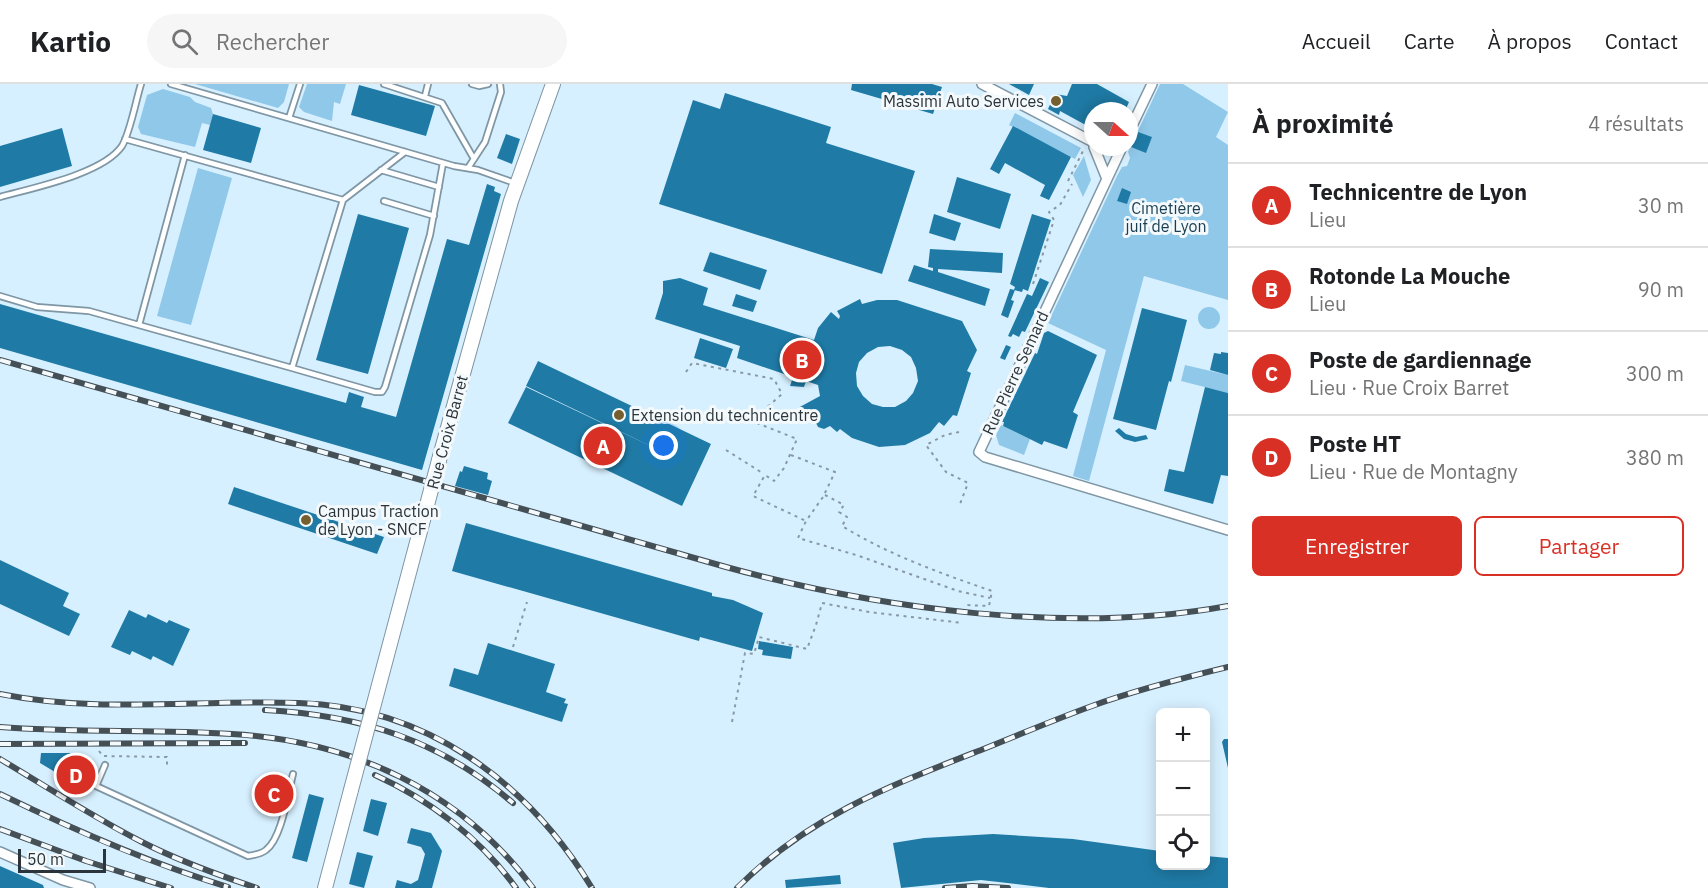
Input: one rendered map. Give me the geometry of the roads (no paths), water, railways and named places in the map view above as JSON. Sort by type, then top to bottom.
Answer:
[{"type":"street","name":"Rue Croix Barret","points":[[325,888],[439,460],[517,184],[553,84]]},
{"type":"street","points":[[982,84],[1084,139]]},
{"type":"street","points":[[1138,113],[1152,84]]},
{"type":"street","points":[[1098,156],[1107,179]]},
{"type":"street","name":"Rue Pierre Semard","points":[[1118,156],[979,452],[985,458],[1228,530]]},
{"type":"street","points":[[0,852],[61,884],[90,888]]},
{"type":"lane","points":[[0,197],[83,173],[110,158],[123,145],[141,84]]},
{"type":"lane","points":[[171,84],[517,184]]},
{"type":"lane","points":[[290,118],[300,84]]},
{"type":"lane","points":[[384,84],[438,100],[445,106],[474,159]]},
{"type":"lane","points":[[425,96],[428,84]]},
{"type":"lane","points":[[472,84],[479,86],[488,84]]},
{"type":"lane","points":[[468,168],[485,142],[501,92],[500,84]]},
{"type":"lane","points":[[125,139],[344,200]]},
{"type":"lane","points":[[292,368],[344,200],[405,152]]},
{"type":"lane","points":[[138,325],[185,155]]},
{"type":"lane","points":[[0,296],[37,307],[80,309],[375,392],[382,392],[389,376],[430,235],[443,163]]},
{"type":"lane","points":[[381,170],[439,188]]},
{"type":"lane","points":[[384,201],[434,216]]},
{"type":"lane","points":[[105,765],[96,786],[248,856],[258,855],[273,843],[293,774]]},
{"type":"railway","points":[[0,360],[726,567],[847,595],[976,613],[1041,617],[1105,618],[1168,614],[1228,606]]},
{"type":"railway","points":[[737,888],[793,841],[823,821],[885,789],[1092,706],[1228,667]]},
{"type":"railway","points":[[0,694],[37,700],[112,705],[299,703],[345,708],[389,719],[430,735],[469,757],[504,783],[537,815],[566,849],[592,888]]},
{"type":"railway","points":[[265,710],[334,718],[397,735],[428,747],[457,763],[513,803]]},
{"type":"railway","points":[[0,727],[232,734],[319,747],[361,760],[400,777],[437,798],[472,824],[504,854],[533,888]]},
{"type":"railway","points":[[0,744],[245,743]]},
{"type":"railway","points":[[0,759],[142,842],[199,867],[257,888]]},
{"type":"railway","points":[[375,775],[415,796],[453,822],[487,853],[516,888]]},
{"type":"railway","points":[[0,794],[112,845],[228,887]]},
{"type":"railway","points":[[0,829],[86,861],[171,888]]},
{"type":"railway","points":[[945,888],[972,886],[1008,888]]},
{"type":"place","name":"Massimi Auto Services","points":[[1056,101]]},
{"type":"place","name":"Rotonde La Mouche","points":[[802,360]]},
{"type":"place","name":"Extension du technicentre","points":[[619,415]]},
{"type":"place","name":"Technicentre de Lyon","points":[[603,446]]},
{"type":"place","name":"Campus Traction de Lyon - SNCF","points":[[306,520]]},
{"type":"place","name":"Poste HT","points":[[76,775]]},
{"type":"place","name":"Poste de gardiennage","points":[[274,794]]},
{"type":"park label","name":"Cimetière juif de Lyon","points":[[1166,217]]}]
